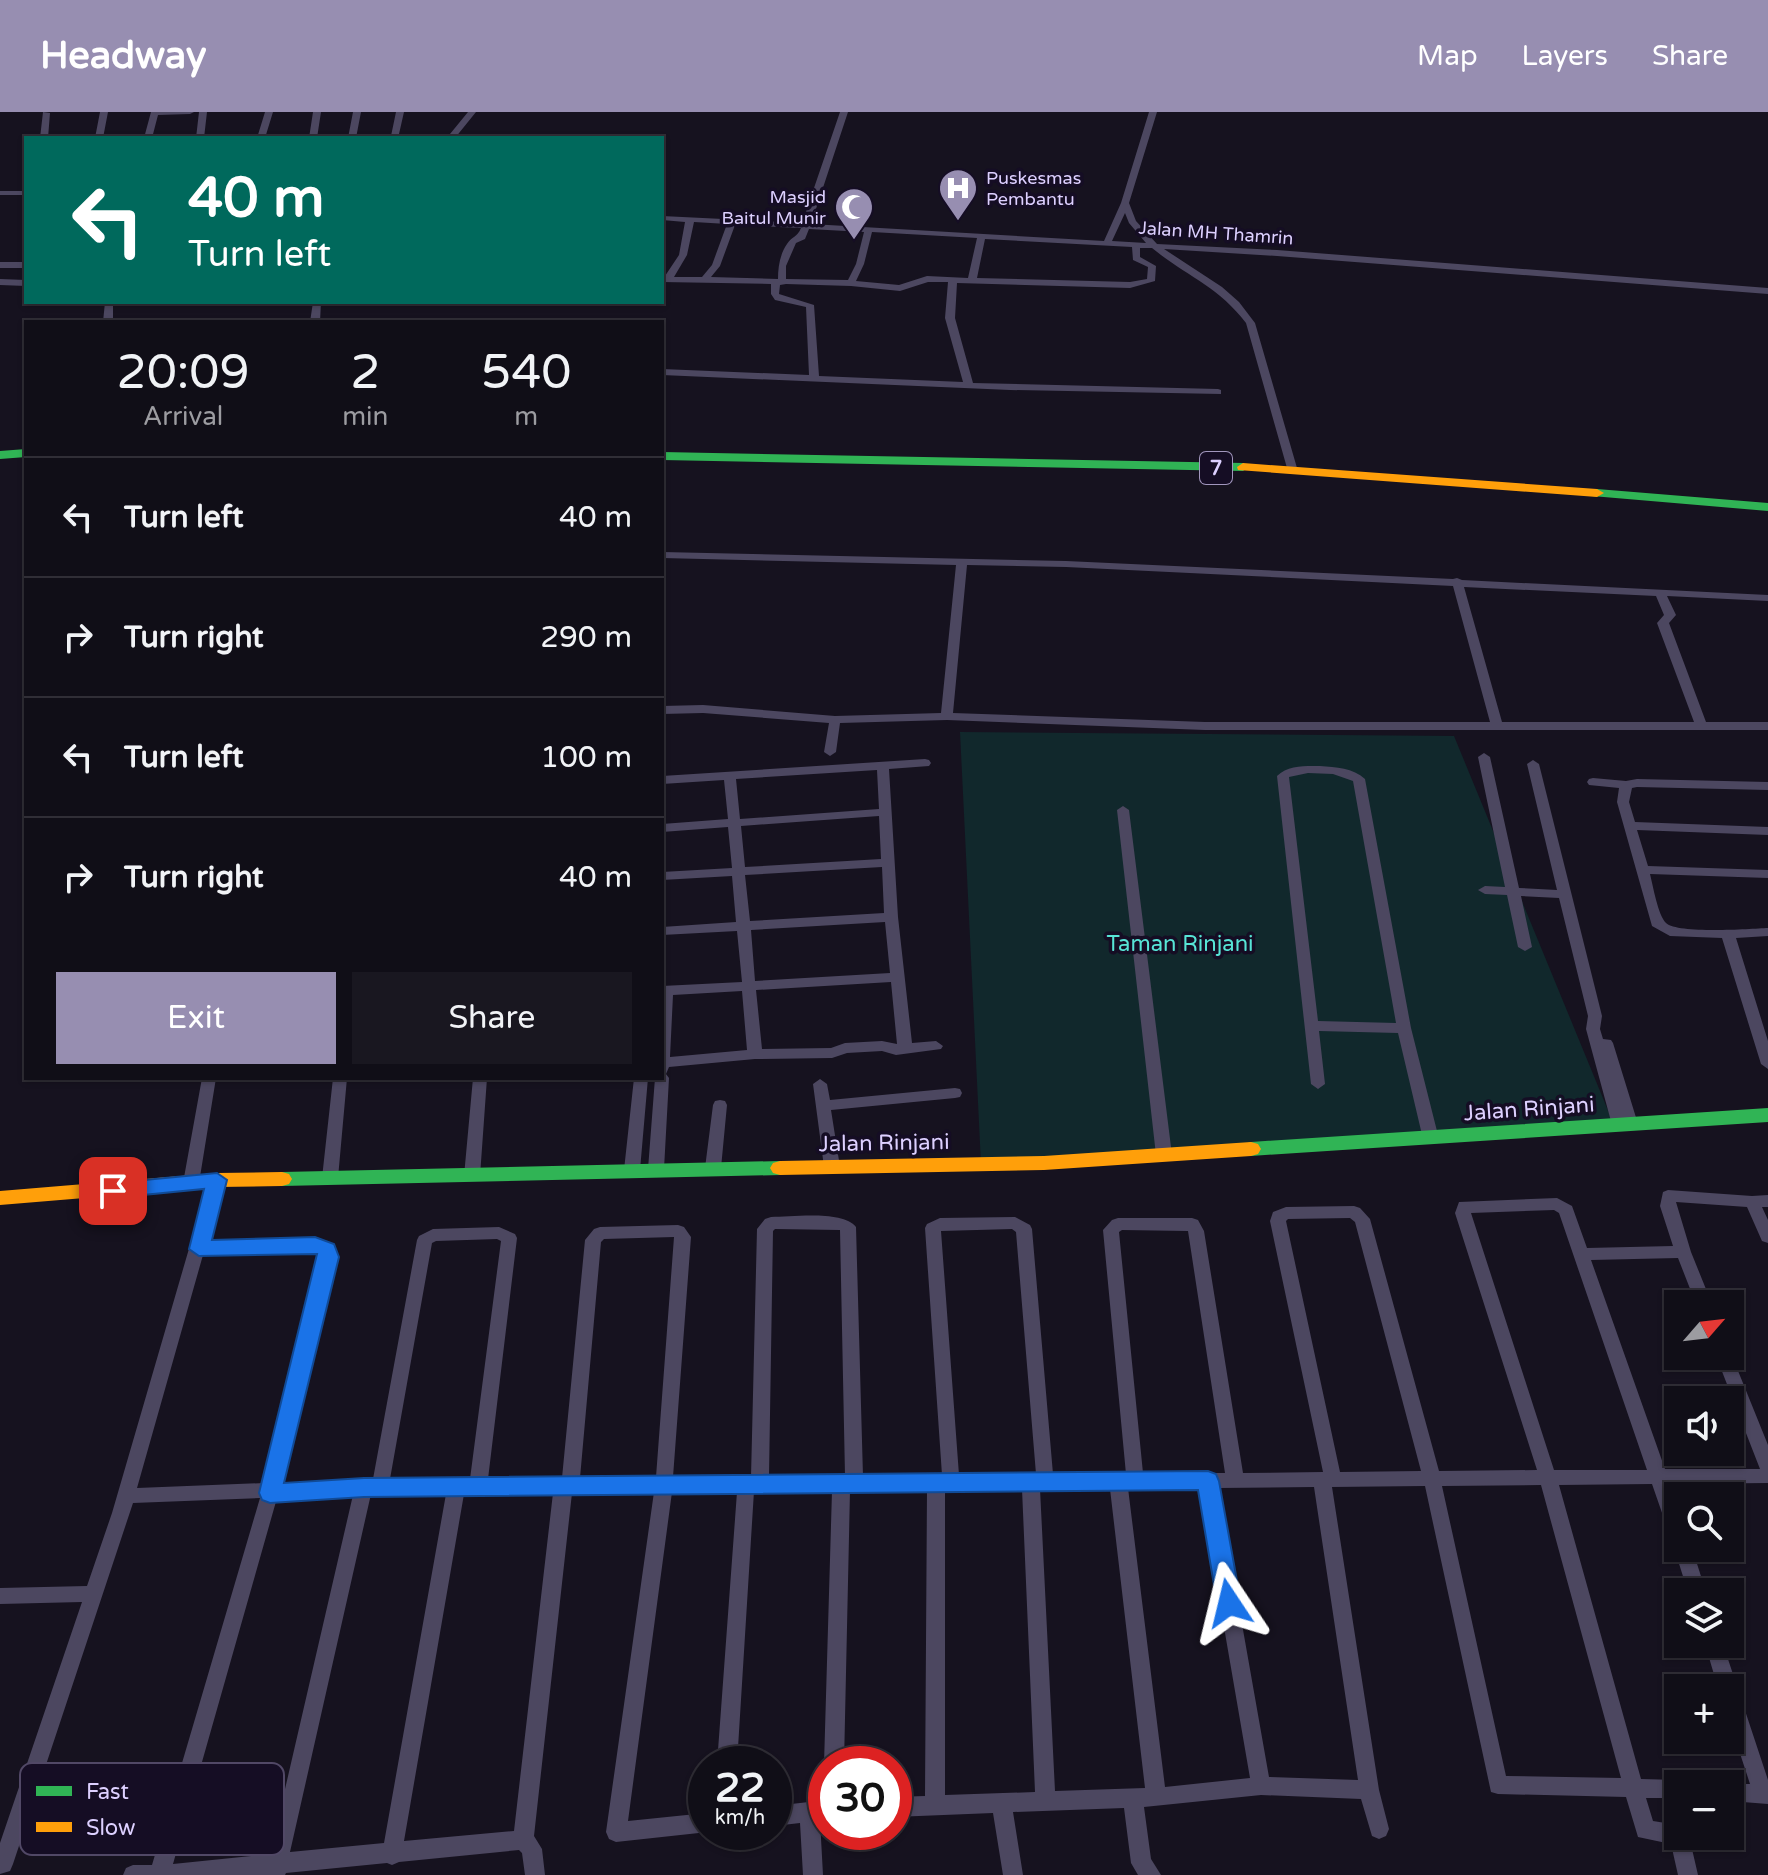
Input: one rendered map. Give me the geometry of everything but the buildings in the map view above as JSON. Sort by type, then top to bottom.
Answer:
[{"type":"main road","name":"7","points":[[664,446],[856,456]]},
{"type":"main road","points":[[0,455],[24,453]]},
{"type":"main road","name":"7","points":[[664,456],[1290,463],[1768,496]]},
{"type":"main road","name":"7","points":[[1290,463],[1768,507]]},
{"type":"main road","points":[[0,467],[24,465]]},
{"type":"main road","name":"Jalan Rinjani","points":[[0,1198],[217,1180],[1044,1163],[1768,1115]]},
{"type":"street","points":[[99,136],[104,112]]},
{"type":"street","points":[[149,136],[155,112],[190,112]]},
{"type":"street","points":[[200,136],[203,112]]},
{"type":"street","points":[[262,136],[269,112]]},
{"type":"street","points":[[313,136],[317,112]]},
{"type":"street","points":[[352,136],[357,112]]},
{"type":"street","points":[[395,136],[400,112]]},
{"type":"street","points":[[453,136],[472,112]]},
{"type":"street","points":[[814,379],[810,305],[794,304],[775,294],[792,242],[802,237],[844,112]]},
{"type":"street","points":[[1107,243],[1125,203],[1153,112]]},
{"type":"street","points":[[44,136],[46,113]]},
{"type":"street","points":[[0,193],[24,193]]},
{"type":"street","points":[[1125,203],[1131,224],[1152,245],[1224,289],[1242,308],[1250,323],[1290,463]]},
{"type":"street","name":"Jalan MH Thamrin","points":[[664,218],[1152,245],[1768,291]]},
{"type":"street","points":[[665,279],[683,255],[690,219]]},
{"type":"street","points":[[704,280],[716,266],[722,252],[719,248],[732,221]]},
{"type":"street","points":[[851,283],[860,264],[869,229]]},
{"type":"street","points":[[972,280],[982,235]]},
{"type":"street","points":[[665,279],[851,283],[900,288],[922,280],[953,279],[1130,285],[1154,278],[1152,266],[1134,256],[1136,244]]},
{"type":"street","points":[[0,265],[24,265]]},
{"type":"street","points":[[953,279],[950,318],[968,383]]},
{"type":"street","points":[[0,282],[24,283]]},
{"type":"street","points":[[1130,285],[1134,296]]},
{"type":"street","points":[[664,372],[968,383],[1079,391],[1218,392]]},
{"type":"street","points":[[664,555],[962,561],[1457,581],[1768,598]]},
{"type":"street","points":[[947,716],[962,561]]},
{"type":"street","points":[[1457,581],[1497,725]]},
{"type":"street","points":[[1660,592],[1670,615],[1663,623],[1701,724]]},
{"type":"street","points":[[664,710],[703,709],[835,720],[947,716],[1205,726],[1768,726]]},
{"type":"street","points":[[830,752],[835,720]]},
{"type":"street","points":[[1484,757],[1525,947]]},
{"type":"street","points":[[664,780],[925,763]]},
{"type":"street","points":[[1533,764],[1596,1022],[1593,1029],[1625,1124]]},
{"type":"street","points":[[883,766],[900,1049]]},
{"type":"street","points":[[1318,1084],[1283,776],[1292,770],[1348,771],[1359,779],[1404,1028],[1431,1139]]},
{"type":"street","points":[[730,776],[755,1054]]},
{"type":"street","points":[[1593,782],[1768,786]]},
{"type":"street","points":[[1626,785],[1623,802],[1661,927],[1679,933],[1768,932]]},
{"type":"street","points":[[1123,810],[1164,1155]]},
{"type":"street","points":[[664,828],[885,812]]},
{"type":"street","points":[[1630,826],[1768,831]]},
{"type":"street","points":[[664,876],[887,863]]},
{"type":"street","points":[[1642,870],[1768,874]]},
{"type":"street","points":[[1485,890],[1563,894]]},
{"type":"street","points":[[664,931],[891,917]]},
{"type":"street","points":[[1728,934],[1768,1064]]},
{"type":"street","points":[[664,991],[896,977]]},
{"type":"street","points":[[1312,1026],[1404,1028]]},
{"type":"street","points":[[664,1063],[755,1054],[832,1053],[847,1057],[936,1046]]},
{"type":"street","points":[[191,1183],[209,1080]]},
{"type":"street","points":[[330,1178],[340,1080]]},
{"type":"street","points":[[472,1176],[480,1080]]},
{"type":"street","points":[[632,1170],[641,1080]]},
{"type":"street","points":[[656,1169],[662,1080]]},
{"type":"street","points":[[820,1084],[832,1167]]},
{"type":"street","points":[[823,1106],[955,1093]]},
{"type":"street","points":[[713,1168],[720,1105]]},
{"type":"street","points":[[37,1763],[126,1496],[217,1180]]},
{"type":"street","points":[[1698,1290],[1668,1206],[1668,1196],[1760,1201],[1768,1237]]},
{"type":"street","points":[[1664,1489],[1567,1213],[1561,1205],[1464,1207],[1548,1478],[1645,1830],[1664,1833]]},
{"type":"street","points":[[1379,1829],[1369,1790],[1328,1480],[1278,1221],[1286,1213],[1354,1212],[1361,1216],[1432,1479],[1498,1785],[1664,1788]]},
{"type":"street","points":[[1156,1797],[1127,1481],[1111,1230],[1118,1224],[1182,1222],[1192,1224],[1196,1231],[1235,1480]]},
{"type":"street","points":[[729,1746],[753,1485],[765,1229],[771,1223],[841,1223],[848,1227],[847,1484],[835,1746]]},
{"type":"street","points":[[935,1806],[944,1483],[933,1228],[940,1224],[1015,1223],[1024,1229],[1038,1482],[1045,1801]]},
{"type":"street","points":[[523,1840],[567,1486],[593,1240],[600,1233],[673,1230],[683,1237],[664,1485],[616,1832],[688,1825]]},
{"type":"street","points":[[284,1838],[372,1487],[425,1240],[433,1235],[499,1233],[509,1238],[478,1486]]},
{"type":"street","points":[[192,1763],[270,1493],[328,1257],[326,1250],[315,1245],[199,1249]]},
{"type":"street","points":[[1581,1254],[1683,1252]]},
{"type":"street","points":[[1730,1370],[1768,1467]]},
{"type":"street","points":[[126,1496],[372,1487],[1768,1476]]},
{"type":"street","points":[[1208,1481],[1261,1786]]},
{"type":"street","points":[[392,1855],[456,1487]]},
{"type":"street","points":[[0,1596],[93,1594]]},
{"type":"street","points":[[1744,1733],[1766,1795],[1744,1793]]},
{"type":"street","points":[[912,1807],[1156,1797],[1261,1786],[1369,1790]]},
{"type":"street","points":[[1133,1798],[1141,1863],[1151,1875]]},
{"type":"street","points":[[1001,1803],[1013,1875]]},
{"type":"street","points":[[0,1864],[3,1864],[20,1813]]},
{"type":"street","points":[[133,1875],[276,1870],[523,1840]]},
{"type":"street","points":[[523,1840],[532,1849],[535,1875]]},
{"type":"street","points":[[813,1875],[815,1850]]},
{"type":"street","points":[[1682,1850],[1688,1875]]},
{"type":"street","points":[[159,1875],[165,1855]]},
{"type":"green space","name":"Taman Rinjani","points":[[960,732],[1454,736],[1614,1125],[981,1164]]},
{"type":"traffic: fast","points":[[0,455],[24,453]]},
{"type":"traffic: fast","points":[[664,456],[1243,467]]},
{"type":"traffic: fast","points":[[1597,493],[1768,507]]},
{"type":"traffic: fast","points":[[1251,1149],[1768,1115]]},
{"type":"traffic: fast","points":[[282,1179],[780,1168]]},
{"type":"traffic: slow","points":[[1243,467],[1597,493]]},
{"type":"traffic: slow","points":[[780,1168],[1044,1163],[1251,1149]]},
{"type":"traffic: slow","points":[[0,1198],[217,1180],[282,1179]]},
{"type":"place","name":"Puskesmas Pembantu","points":[[958,222]]},
{"type":"place","name":"Masjid Baitul Munir","points":[[854,241]]},
{"type":"route","points":[[113,1191],[217,1180],[199,1249],[315,1245],[326,1250],[328,1257],[270,1493],[364,1487],[1208,1481],[1229,1603]]}]
